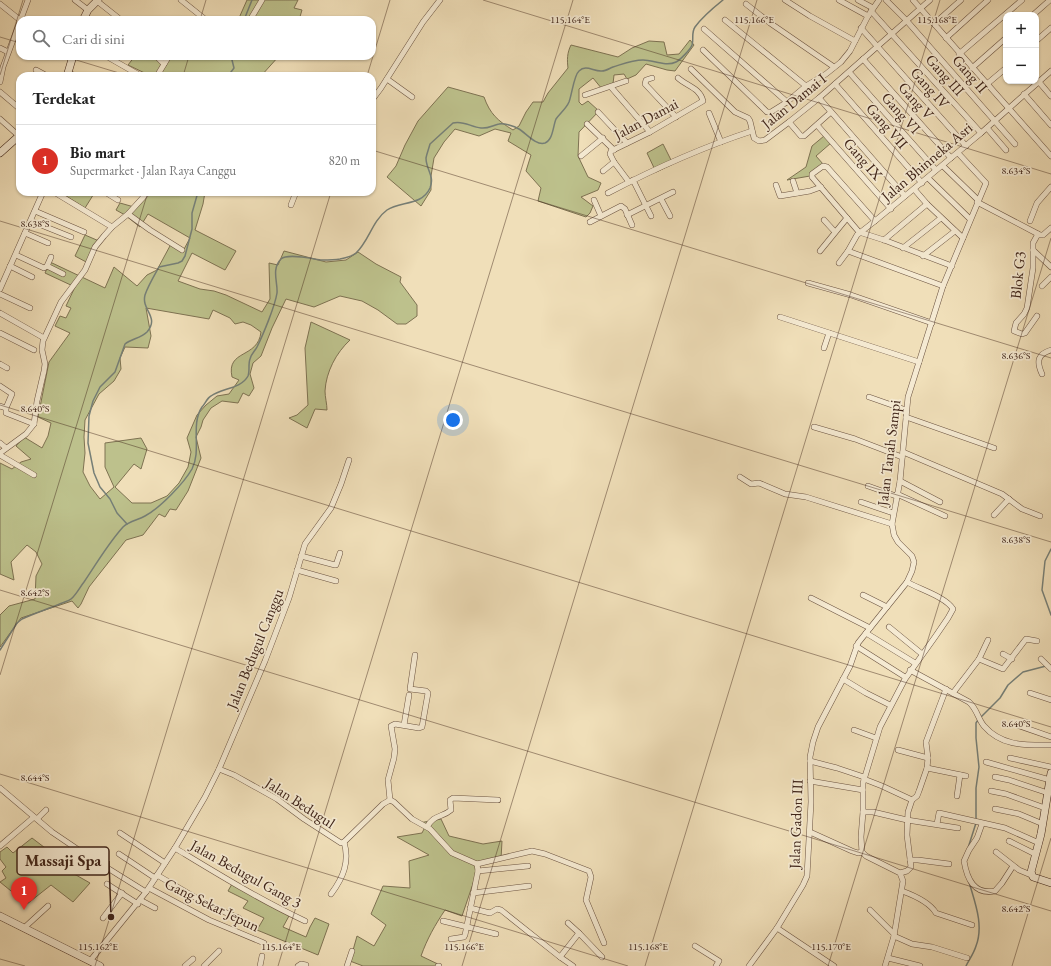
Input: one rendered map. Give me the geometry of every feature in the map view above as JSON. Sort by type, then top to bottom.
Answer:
[{"type":"main road","points":[[85,16],[88,10],[98,1]]},
{"type":"main road","points":[[68,72],[72,60]]},
{"type":"main road","points":[[0,153],[16,139]]},
{"type":"main road","points":[[1050,777],[1043,824],[1036,854],[1031,867],[1031,874],[1033,877],[1051,883]]},
{"type":"main road","points":[[0,916],[89,964],[100,966]]},
{"type":"street","points":[[22,16],[28,0]]},
{"type":"street","points":[[75,0],[88,10]]},
{"type":"street","points":[[181,0],[201,16]]},
{"type":"street","points":[[252,16],[262,0]]},
{"type":"street","points":[[376,94],[423,22],[440,0]]},
{"type":"street","points":[[784,0],[855,41]]},
{"type":"street","points":[[839,0],[871,12]]},
{"type":"street","points":[[858,0],[871,12]]},
{"type":"street","points":[[703,50],[767,112],[771,112],[834,67],[850,51],[861,28],[879,0]]},
{"type":"street","name":"Gang II","points":[[886,0],[906,20],[1015,144]]},
{"type":"street","points":[[913,0],[1051,156]]},
{"type":"street","points":[[921,8],[930,0]]},
{"type":"street","points":[[934,24],[961,0]]},
{"type":"street","points":[[946,38],[988,0]]},
{"type":"street","points":[[960,54],[1022,0]]},
{"type":"street","points":[[1036,12],[1050,0]]},
{"type":"street","points":[[98,1],[116,16]]},
{"type":"street","points":[[0,4],[16,17]]},
{"type":"street","points":[[746,4],[770,23],[834,67]]},
{"type":"street","name":"Jalan Damai I","points":[[691,69],[734,112],[748,118],[756,140],[762,141],[769,138],[819,98],[921,8]]},
{"type":"street","name":"Gang III","points":[[871,12],[981,133]]},
{"type":"street","points":[[725,20],[806,86]]},
{"type":"street","name":"Gang IV","points":[[861,28],[966,146]]},
{"type":"street","points":[[1039,38],[1051,28]]},
{"type":"street","points":[[704,29],[787,102]]},
{"type":"street","points":[[0,82],[1,67],[16,31]]},
{"type":"street","points":[[972,68],[1003,41]]},
{"type":"street","points":[[0,48],[8,52]]},
{"type":"street","name":"Gang V","points":[[862,59],[951,158]]},
{"type":"street","points":[[113,60],[134,72]]},
{"type":"street","points":[[160,60],[164,64]]},
{"type":"street","points":[[159,72],[166,60]]},
{"type":"street","points":[[36,70],[40,72]]},
{"type":"street","points":[[987,84],[1003,71]]},
{"type":"street","name":"Jalan Bhinneka Asri","points":[[1039,81],[1051,71]]},
{"type":"street","name":"Gang VI","points":[[848,72],[936,170]]},
{"type":"street","points":[[652,78],[646,80],[645,84],[676,117]]},
{"type":"street","name":"Jalan Damai","points":[[651,216],[631,181],[614,162],[610,153],[703,101],[696,90],[678,78]]},
{"type":"street","points":[[387,79],[412,97]]},
{"type":"street","points":[[585,95],[626,81]]},
{"type":"street","points":[[1039,83],[1051,96]]},
{"type":"street","name":"Gang VII","points":[[835,84],[922,183]]},
{"type":"street","name":"Jalan Bhinneka Asri","points":[[859,232],[875,222],[936,170],[943,166],[1036,84]]},
{"type":"street","points":[[611,87],[650,132]]},
{"type":"street","points":[[0,92],[16,106]]},
{"type":"street","points":[[1024,94],[1051,125]]},
{"type":"street","points":[[819,98],[905,196]]},
{"type":"street","points":[[598,112],[627,144]]},
{"type":"street","points":[[789,122],[802,136],[831,112]]},
{"type":"street","points":[[709,113],[721,142]]},
{"type":"street","points":[[0,120],[16,133]]},
{"type":"street","points":[[587,124],[614,150]]},
{"type":"street","name":"Gang IX","points":[[817,125],[890,209]]},
{"type":"street","points":[[987,128],[1006,150]]},
{"type":"street","points":[[608,192],[721,142],[752,131]]},
{"type":"street","points":[[581,156],[603,138]]},
{"type":"street","name":"Jalan Tanah Sampi","points":[[907,582],[914,562],[912,556],[898,542],[894,535],[892,524],[900,481],[906,410],[910,387],[943,286],[985,182],[958,153]]},
{"type":"street","points":[[603,171],[614,162]]},
{"type":"street","points":[[875,222],[827,167],[824,166],[811,175],[859,232],[952,266]]},
{"type":"street","points":[[943,166],[977,201],[1038,234],[1043,235],[1051,228]]},
{"type":"street","points":[[928,178],[970,219]]},
{"type":"street","points":[[793,182],[797,193]]},
{"type":"street","points":[[776,185],[780,196],[810,191],[821,187]]},
{"type":"street","points":[[1030,221],[1038,202],[1051,187]]},
{"type":"street","points":[[914,189],[927,204],[963,238]]},
{"type":"street","points":[[627,215],[673,192]]},
{"type":"street","points":[[0,289],[2,277],[16,255],[41,196]]},
{"type":"street","points":[[61,196],[112,227]]},
{"type":"street","points":[[112,196],[118,200]]},
{"type":"street","points":[[34,474],[0,454],[26,434],[34,424],[45,364],[42,350],[44,338],[55,318],[61,302],[85,270],[95,248],[112,227],[128,214],[144,196]]},
{"type":"street","points":[[291,205],[294,196]]},
{"type":"street","points":[[661,199],[670,216]]},
{"type":"street","points":[[594,200],[601,216]]},
{"type":"street","points":[[884,240],[927,204]]},
{"type":"street","points":[[590,222],[621,206],[624,207],[632,225]]},
{"type":"street","points":[[35,211],[84,232]]},
{"type":"street","points":[[128,214],[182,250]]},
{"type":"street","points":[[820,251],[847,218]]},
{"type":"street","points":[[903,248],[941,218]]},
{"type":"street","points":[[824,220],[835,232]]},
{"type":"street","points":[[31,221],[70,237]]},
{"type":"street","points":[[923,256],[955,231]]},
{"type":"street","points":[[839,263],[848,251],[856,234],[859,232]]},
{"type":"street","points":[[25,233],[48,243]]},
{"type":"street","name":"Blok G3","points":[[1037,316],[1025,333],[1022,334],[1014,331],[1016,323],[1027,308],[1033,268],[1034,243],[1038,234]]},
{"type":"street","points":[[1033,250],[1051,267]]},
{"type":"street","points":[[848,251],[943,286]]},
{"type":"street","points":[[16,255],[44,268],[47,266],[63,274]]},
{"type":"street","points":[[47,266],[51,257]]},
{"type":"street","points":[[10,266],[32,277]]},
{"type":"street","points":[[1042,286],[1051,277]]},
{"type":"street","points":[[808,283],[932,323]]},
{"type":"street","points":[[0,294],[30,308]]},
{"type":"street","points":[[0,313],[44,338]]},
{"type":"street","points":[[780,317],[919,362]]},
{"type":"street","points":[[0,333],[34,350]]},
{"type":"street","points":[[824,348],[829,333]]},
{"type":"street","points":[[1042,374],[1038,366],[1041,356],[1044,352],[1051,350]]},
{"type":"street","points":[[0,364],[7,368]]},
{"type":"street","points":[[0,386],[12,394],[6,408],[6,412],[34,424]]},
{"type":"street","points":[[869,397],[906,410]]},
{"type":"street","points":[[0,406],[6,408]]},
{"type":"street","points":[[906,417],[994,448]]},
{"type":"street","points":[[814,427],[903,455],[977,483],[1002,494],[1022,509],[1040,516]]},
{"type":"street","points":[[0,443],[6,448]]},
{"type":"street","name":"Jalan Bedugul Canggu","points":[[219,769],[265,661],[289,598],[301,556],[309,537],[331,508],[339,490],[348,460]]},
{"type":"street","points":[[740,477],[751,484],[760,483],[785,494],[806,496],[892,524]]},
{"type":"street","points":[[900,481],[940,502]]},
{"type":"street","points":[[868,486],[897,495],[945,516]]},
{"type":"street","points":[[994,515],[1009,499]]},
{"type":"street","points":[[861,502],[893,513]]},
{"type":"street","points":[[301,556],[336,565],[340,553]]},
{"type":"street","points":[[297,570],[336,581]]},
{"type":"street","points":[[885,966],[894,935],[903,881],[900,874],[866,856],[862,852],[861,837],[864,778],[880,726],[890,704],[905,677],[953,609],[942,599],[907,582],[856,646],[905,677]]},
{"type":"street","points":[[862,595],[887,607]]},
{"type":"street","points":[[811,598],[868,631],[915,663]]},
{"type":"street","points":[[889,627],[922,654]]},
{"type":"street","points":[[979,659],[1003,669],[1026,639],[1037,641]]},
{"type":"street","points":[[953,693],[979,659],[988,640]]},
{"type":"street","name":"Jalan Gadon III","points":[[750,966],[777,928],[807,876],[811,802],[810,761],[813,742],[815,733],[850,666],[856,646]]},
{"type":"street","points":[[1003,654],[1012,659]]},
{"type":"street","points":[[415,655],[410,689],[426,691],[428,693],[421,728],[393,724],[391,726],[395,749],[388,780],[390,800],[412,819],[427,827],[452,853],[477,864],[532,852],[545,854],[589,871],[591,877],[586,900],[604,943]]},
{"type":"street","points":[[1043,661],[1051,669]]},
{"type":"street","points":[[910,670],[946,690],[966,699],[975,708],[983,725],[993,735],[1009,742],[1027,746],[1051,745]]},
{"type":"street","points":[[843,680],[890,704]]},
{"type":"street","points":[[900,874],[909,870],[911,867],[907,820],[909,807],[912,800],[917,796],[927,768],[928,758],[926,742],[946,690]]},
{"type":"street","points":[[1030,693],[1051,700]]},
{"type":"street","points":[[404,725],[409,696]]},
{"type":"street","points":[[1014,724],[1051,737]]},
{"type":"street","points":[[854,730],[876,738]]},
{"type":"street","points":[[898,750],[928,758]]},
{"type":"street","points":[[1010,758],[1051,767]]},
{"type":"street","points":[[810,761],[827,765],[864,778],[910,799]]},
{"type":"street","points":[[986,762],[1050,777]]},
{"type":"street","points":[[927,768],[963,775],[957,796]]},
{"type":"street","points":[[89,964],[148,890],[205,797],[219,769]]},
{"type":"street","name":"Jalan Bedugul","points":[[219,769],[234,775],[277,799],[341,843],[344,842],[383,804],[390,800]]},
{"type":"street","points":[[996,777],[1048,793]]},
{"type":"street","points":[[810,781],[863,790]]},
{"type":"street","points":[[0,788],[66,843],[86,855]]},
{"type":"street","points":[[991,791],[1006,794],[1045,808]]},
{"type":"street","points":[[427,827],[434,817],[451,810],[449,802],[453,798],[498,800]]},
{"type":"street","points":[[996,809],[1020,814],[1043,824]]},
{"type":"street","points":[[0,846],[46,810]]},
{"type":"street","points":[[863,812],[873,812],[907,820],[958,828]]},
{"type":"street","points":[[937,824],[939,813],[1005,828],[1039,843]]},
{"type":"street","points":[[980,823],[977,838],[964,861],[973,886],[984,892],[995,891],[1013,866]]},
{"type":"street","points":[[810,832],[852,851],[858,853],[862,852]]},
{"type":"street","points":[[120,833],[165,863]]},
{"type":"street","points":[[1009,841],[1036,854]]},
{"type":"street","points":[[331,894],[341,879],[344,871],[346,859],[344,842]]},
{"type":"street","name":"Jalan Bedugul Gang 3","points":[[175,848],[245,891],[305,921]]},
{"type":"street","points":[[996,852],[1019,870],[1031,874]]},
{"type":"street","points":[[119,854],[156,877],[210,906],[239,918]]},
{"type":"street","points":[[910,860],[949,864]]},
{"type":"street","name":"Gang Sekar Jepun","points":[[101,864],[148,890],[209,920],[264,943]]},
{"type":"street","points":[[451,939],[464,937],[479,866],[477,864]]},
{"type":"street","points":[[478,871],[528,866]]},
{"type":"street","points":[[107,884],[139,902],[155,908]]},
{"type":"street","points":[[473,893],[529,886]]},
{"type":"street","points":[[902,892],[914,897],[930,907],[936,913],[972,925]]},
{"type":"street","points":[[103,918],[122,893]]},
{"type":"street","points":[[24,928],[48,906]]},
{"type":"street","points":[[470,908],[490,913],[501,910],[573,966]]},
{"type":"street","points":[[870,910],[894,935],[912,944],[932,947],[967,958]]},
{"type":"street","points":[[443,921],[496,934]]},
{"type":"street","points":[[568,923],[602,957]]},
{"type":"street","points":[[777,928],[834,966]]},
{"type":"street","points":[[560,957],[579,933]]},
{"type":"street","points":[[695,946],[719,961],[716,966]]},
{"type":"street","points":[[204,966],[218,951]]},
{"type":"street","points":[[347,966],[352,951]]},
{"type":"street","points":[[260,966],[262,956]]},
{"type":"street","points":[[888,958],[920,966]]},
{"type":"street","points":[[185,966],[193,959]]},
{"type":"street","points":[[298,966],[301,964],[306,965]]},
{"type":"green space","points":[[247,0],[298,0],[294,8],[302,10],[300,16],[240,16]]},
{"type":"green space","points":[[690,40],[694,45],[675,71],[646,64],[636,75],[627,79],[624,74],[614,75],[613,84],[602,89],[593,78],[579,89],[579,102],[582,105],[588,101],[599,111],[579,132],[578,156],[588,177],[601,183],[598,190],[581,197],[593,206],[590,213],[586,217],[538,201],[541,188],[526,171],[531,155],[508,141],[511,133],[495,129],[479,136],[455,129],[444,142],[434,158],[431,176],[431,190],[421,206],[387,177],[396,166],[418,121],[448,87],[484,97],[495,116],[513,130],[519,126],[533,102],[543,102],[548,93],[568,68],[567,62],[571,45],[618,57],[632,48],[649,41],[664,42],[667,55],[679,54]]},
{"type":"green space","points":[[132,60],[160,60],[163,63],[168,60],[275,60],[265,72],[143,72],[128,65]]},
{"type":"green space","points":[[824,136],[831,143],[816,156],[823,164],[810,176],[787,180],[806,167],[812,146]]},
{"type":"green space","points":[[663,144],[673,164],[656,172],[647,153]]},
{"type":"green space","points":[[66,196],[92,196],[85,208]]},
{"type":"green space","points":[[148,196],[204,196],[195,230],[236,251],[225,270],[192,253],[178,281],[200,289],[226,295],[262,312],[270,299],[269,263],[278,265],[284,251],[326,262],[346,260],[358,252],[376,264],[401,277],[400,282],[417,305],[417,316],[406,324],[397,324],[378,310],[362,301],[340,296],[314,307],[286,299],[261,356],[253,363],[250,374],[254,388],[249,396],[243,393],[238,403],[222,401],[211,408],[203,420],[196,437],[201,458],[188,491],[176,510],[170,509],[165,517],[159,514],[143,535],[126,540],[89,587],[78,608],[72,601],[21,618],[0,647],[0,615],[9,606],[35,599],[36,576],[42,564],[36,552],[27,545],[11,562],[14,580],[0,574],[0,463],[12,469],[21,462],[31,459],[16,446],[24,437],[42,448],[48,436],[51,423],[38,417],[49,362],[70,333],[55,326],[60,316],[66,318],[71,308],[66,306],[75,287],[45,273],[50,262],[105,288],[114,267],[137,286],[147,275],[157,270],[171,244],[183,251],[190,238],[148,214],[140,227],[116,210],[120,203],[134,207]],"holes":[[[146,308],[209,319],[213,310],[230,318],[235,324],[243,322],[251,325],[261,332],[259,341],[249,351],[234,362],[231,368],[232,377],[239,380],[229,394],[217,396],[197,415],[187,438],[191,452],[188,467],[179,483],[167,496],[151,503],[132,503],[115,487],[134,464],[141,469],[147,449],[141,438],[105,443],[105,467],[114,487],[100,499],[90,486],[83,472],[85,453],[85,420],[99,394],[114,381],[121,369],[120,358],[125,347],[148,348],[151,336]]]},
{"type":"green space","points":[[85,235],[99,241],[88,263],[75,256]]},
{"type":"green space","points":[[311,322],[350,340],[336,357],[327,377],[325,391],[327,410],[315,409],[307,428],[289,418],[297,415],[308,405],[305,348]]},
{"type":"green space","points":[[441,819],[449,836],[483,844],[502,841],[501,859],[480,863],[462,916],[445,910],[429,938],[421,956],[442,966],[363,966],[350,961],[357,936],[374,946],[386,925],[371,914],[383,886],[410,888],[409,861],[429,855],[397,837],[422,833],[425,827],[419,823]]},
{"type":"green space","points":[[32,838],[61,860],[70,848],[82,856],[69,871],[90,883],[73,902],[51,885],[27,904],[0,882],[6,878],[2,871],[6,867],[0,859],[0,852],[7,847],[13,853]]},
{"type":"green space","points":[[232,884],[289,916],[283,927],[306,937],[315,918],[329,924],[318,955],[257,930],[264,918],[243,908],[248,901],[228,891]]},
{"type":"waterway","points":[[246,16],[252,0]]},
{"type":"waterway","points":[[0,650],[17,623],[22,619],[70,600],[123,527],[128,523],[145,516],[158,507],[171,495],[188,475],[195,462],[197,422],[202,407],[215,393],[236,386],[248,376],[249,363],[252,354],[257,347],[276,299],[276,267],[281,259],[284,257],[295,256],[333,260],[355,254],[364,243],[374,225],[387,210],[392,207],[422,198],[426,194],[431,184],[431,176],[426,162],[430,144],[453,123],[460,122],[484,128],[499,124],[506,124],[519,129],[538,143],[545,143],[550,139],[556,119],[569,102],[574,80],[579,71],[584,68],[603,71],[624,63],[639,60],[668,64],[676,62],[685,55],[691,47],[695,27],[723,0]]},
{"type":"waterway","points":[[231,72],[234,68],[232,60]]},
{"type":"waterway","points":[[127,524],[117,513],[110,499],[100,487],[94,473],[88,443],[89,416],[93,401],[100,387],[115,372],[125,344],[145,334],[150,327],[152,322],[144,300],[149,285],[159,267],[178,263],[182,261],[185,256],[192,229],[192,213],[197,196]]},
{"type":"waterway","points":[[1051,549],[1045,561],[1042,590],[1051,615]]},
{"type":"waterway","points":[[981,717],[1000,698],[1008,685],[1023,672],[1046,666]]},
{"type":"waterway","points":[[976,819],[976,788],[979,767],[976,738],[976,723],[978,720]]},
{"type":"waterway","points":[[968,848],[976,823]]},
{"type":"waterway","points":[[966,966],[975,949],[979,930],[978,914],[969,882]]},
{"type":"place","name":"Bio mart","points":[[24,910]]},
{"type":"place","name":"Massaji Spa","points":[[111,917]]}]
